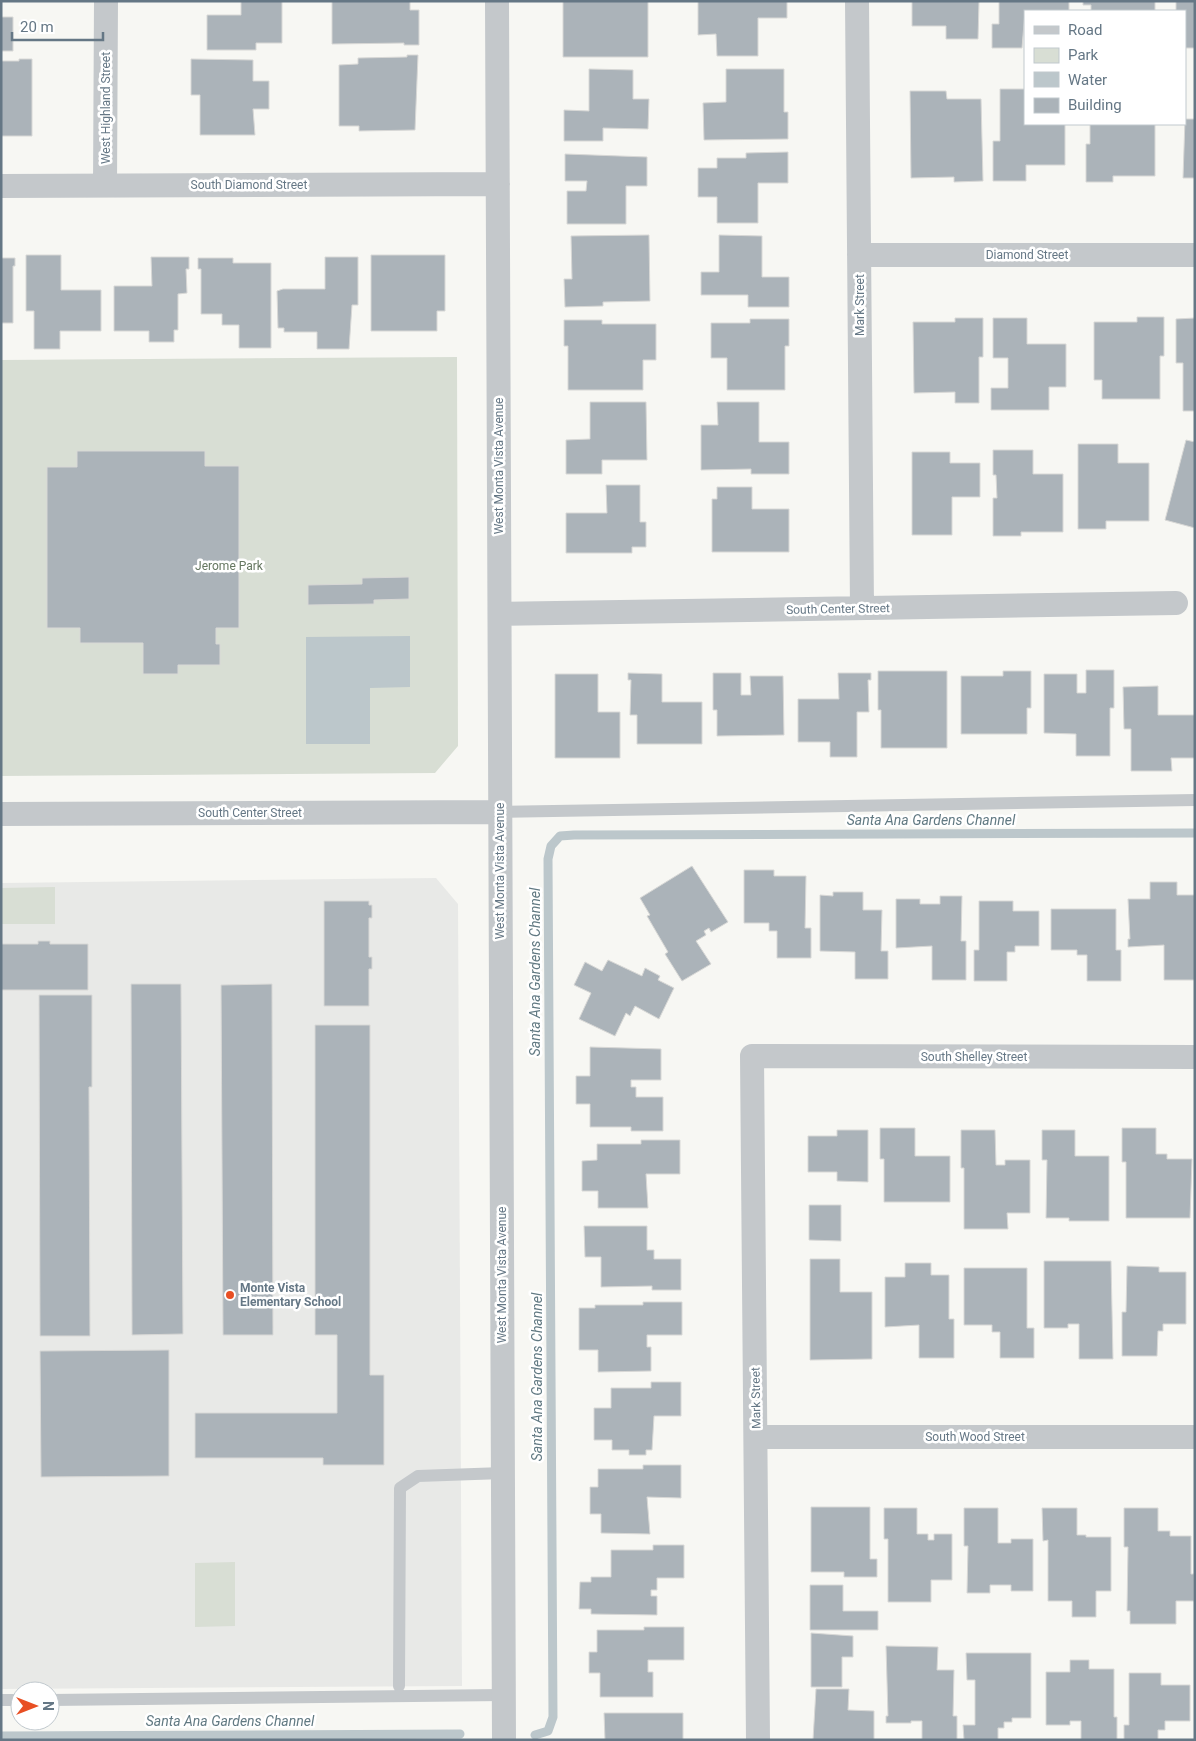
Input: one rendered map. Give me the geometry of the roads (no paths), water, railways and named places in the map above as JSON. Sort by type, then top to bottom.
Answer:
[{"type":"street","name":"West Highland Street","points":[[105,185],[106,1]]},
{"type":"street","name":"West Monta Vista Avenue","points":[[497,1],[504,1740]]},
{"type":"street","name":"Mark Street","points":[[857,1],[862,608]]},
{"type":"street","name":"South Diamond Street","points":[[1,186],[498,184]]},
{"type":"street","name":"Diamond Street","points":[[859,255],[1195,255]]},
{"type":"street","name":"South Center Street","points":[[500,614],[1176,603]]},
{"type":"street","name":"South Center Street","points":[[1,814],[500,812]]},
{"type":"street","name":"Mark Street","points":[[752,1056],[758,1740]]},
{"type":"street","name":"South Shelley Street","points":[[752,1056],[1195,1057]]},
{"type":"street","name":"South Wood Street","points":[[756,1437],[1195,1437]]},
{"type":"lane","points":[[500,812],[1195,800]]},
{"type":"lane","points":[[399,1686],[400,1488],[418,1476],[503,1473]]},
{"type":"lane","points":[[60,1700],[504,1695]]},
{"type":"water","points":[[410,636],[410,687],[370,688],[370,744],[306,744],[306,637]]},
{"type":"waterway","name":"Santa Ana Gardens Channel","points":[[535,1735],[548,1731],[553,1717],[548,859],[551,846],[560,836],[574,835],[1195,833]]},
{"type":"waterway","name":"Santa Ana Gardens Channel","points":[[1,1736],[460,1734]]},
{"type":"place","name":"Monte Vista Elementary School","points":[[230,1295]]},
{"type":"park label","name":"Jerome Park","points":[[229,566]]}]
